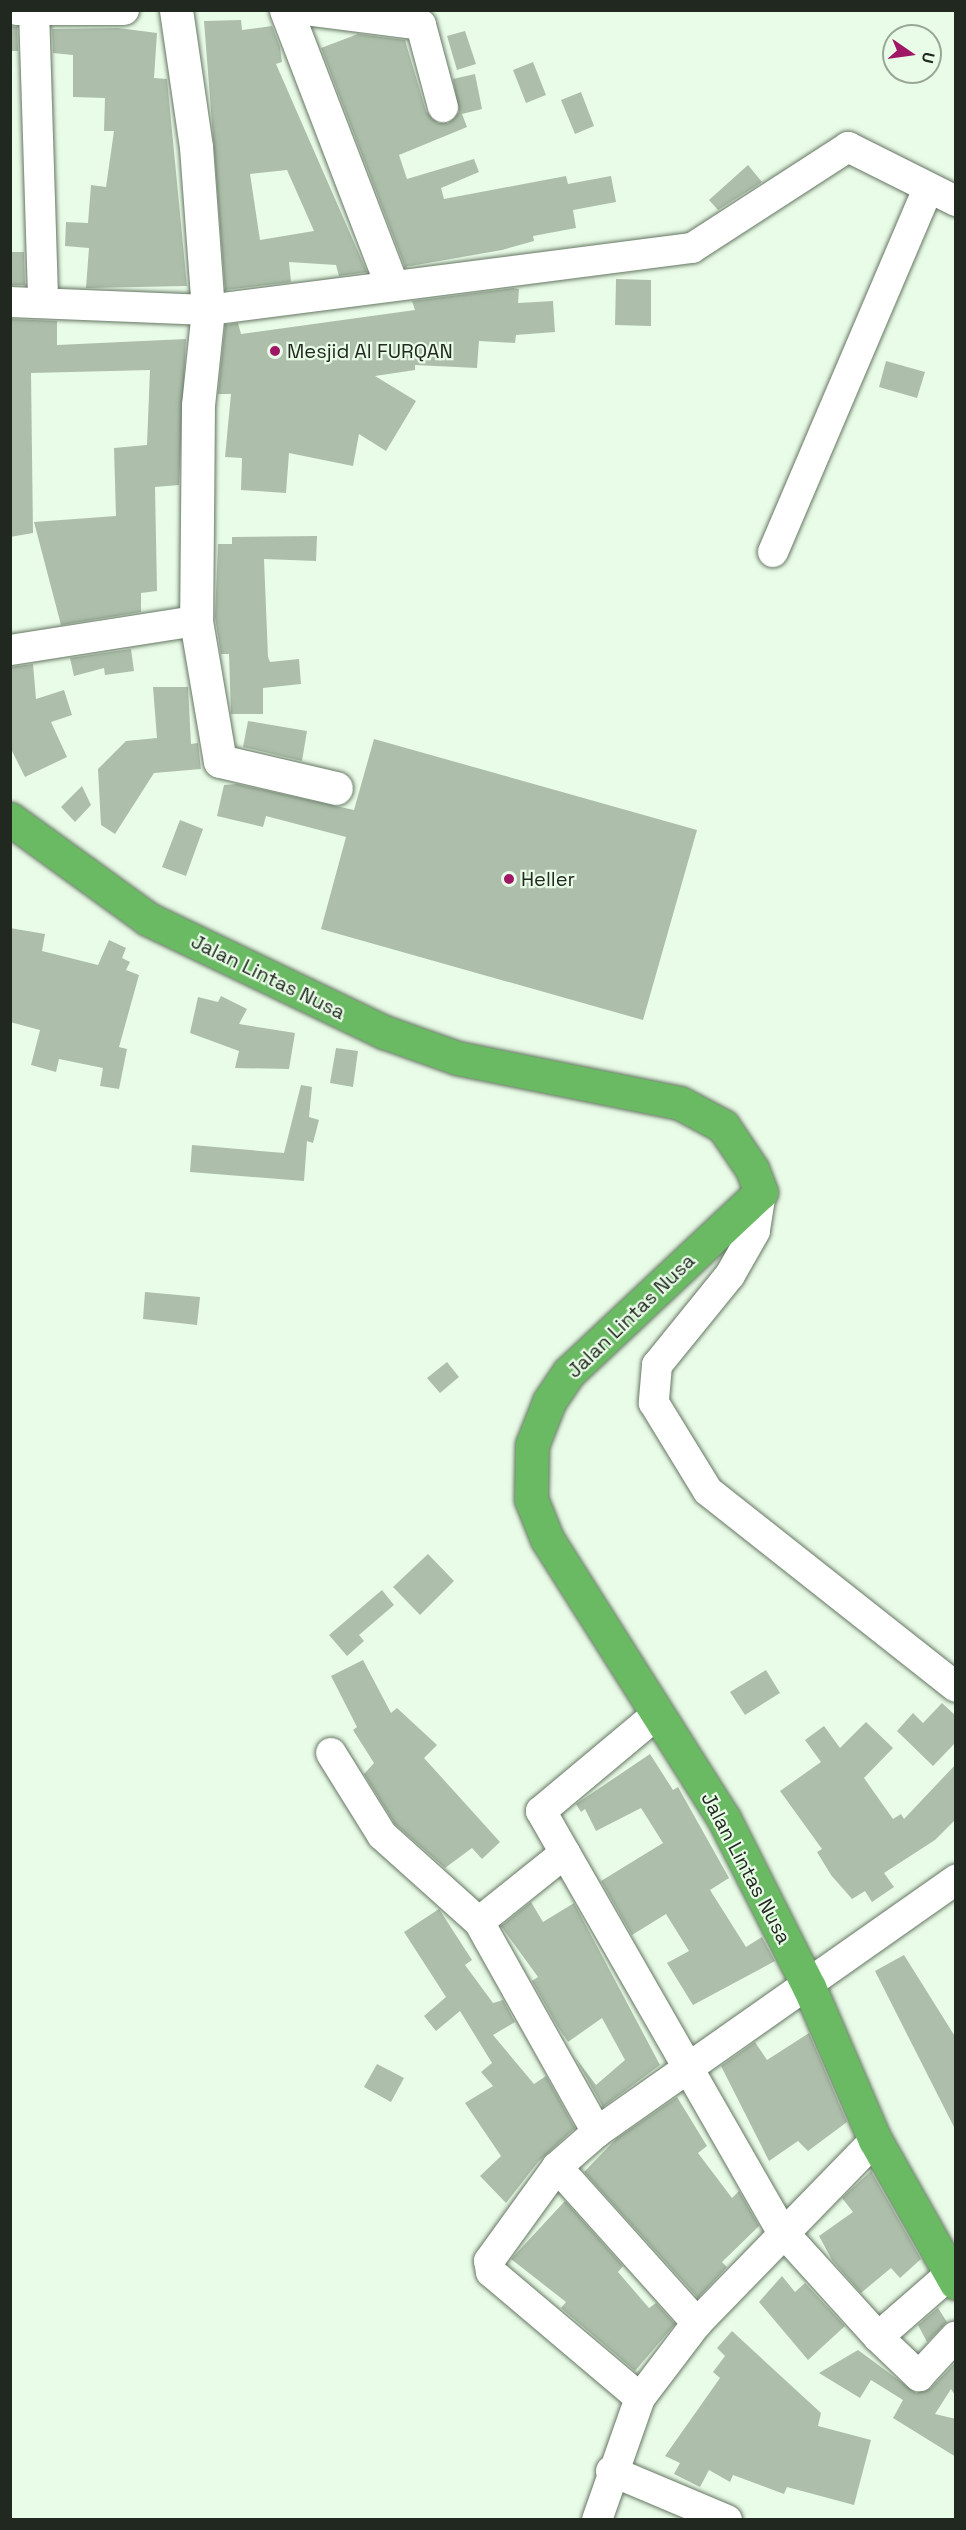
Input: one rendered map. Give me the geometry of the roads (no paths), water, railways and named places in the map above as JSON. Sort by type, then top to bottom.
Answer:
[{"type":"highway","name":"Jalan Lintas Nusa","points":[[10,819],[148,919],[384,1032],[457,1058],[680,1103],[723,1126],[761,1192],[569,1372],[537,1424],[532,1445],[531,1499],[547,1539],[656,1715],[724,1819],[809,1987],[875,2140],[952,2279]]},
{"type":"street","points":[[43,301],[28,11],[124,10]]},
{"type":"street","points":[[176,10],[196,154],[208,310],[198,405],[196,621],[222,764],[336,788]]},
{"type":"street","points":[[286,10],[391,283]]},
{"type":"street","points":[[306,10],[422,18],[443,107]]},
{"type":"street","points":[[10,302],[43,301],[208,310],[391,283],[700,246],[848,147],[956,201]]},
{"type":"street","points":[[773,552],[928,189]]},
{"type":"street","points":[[10,650],[196,621]]},
{"type":"street","points":[[761,1192],[755,1231],[730,1275],[657,1365],[654,1403],[708,1491],[956,1688]]},
{"type":"street","points":[[656,1715],[542,1805],[565,1853],[782,2231],[878,2337],[919,2376],[956,2336]]},
{"type":"street","points":[[332,1753],[382,1835],[479,1922],[597,2132]]},
{"type":"street","points":[[479,1922],[565,1853]]},
{"type":"street","points":[[640,2398],[491,2272],[489,2260],[557,2167],[597,2132],[686,2067],[809,1987],[956,1880]]},
{"type":"street","points":[[597,2520],[611,2471],[640,2398],[697,2323],[782,2231],[875,2140]]},
{"type":"street","points":[[557,2167],[697,2323]]},
{"type":"street","points":[[878,2337],[952,2279]]},
{"type":"street","points":[[611,2471],[727,2520]]},
{"type":"place","name":"Mesjid Al FURQAN","points":[[275,351]]},
{"type":"place","name":"Heller","points":[[509,879]]}]
